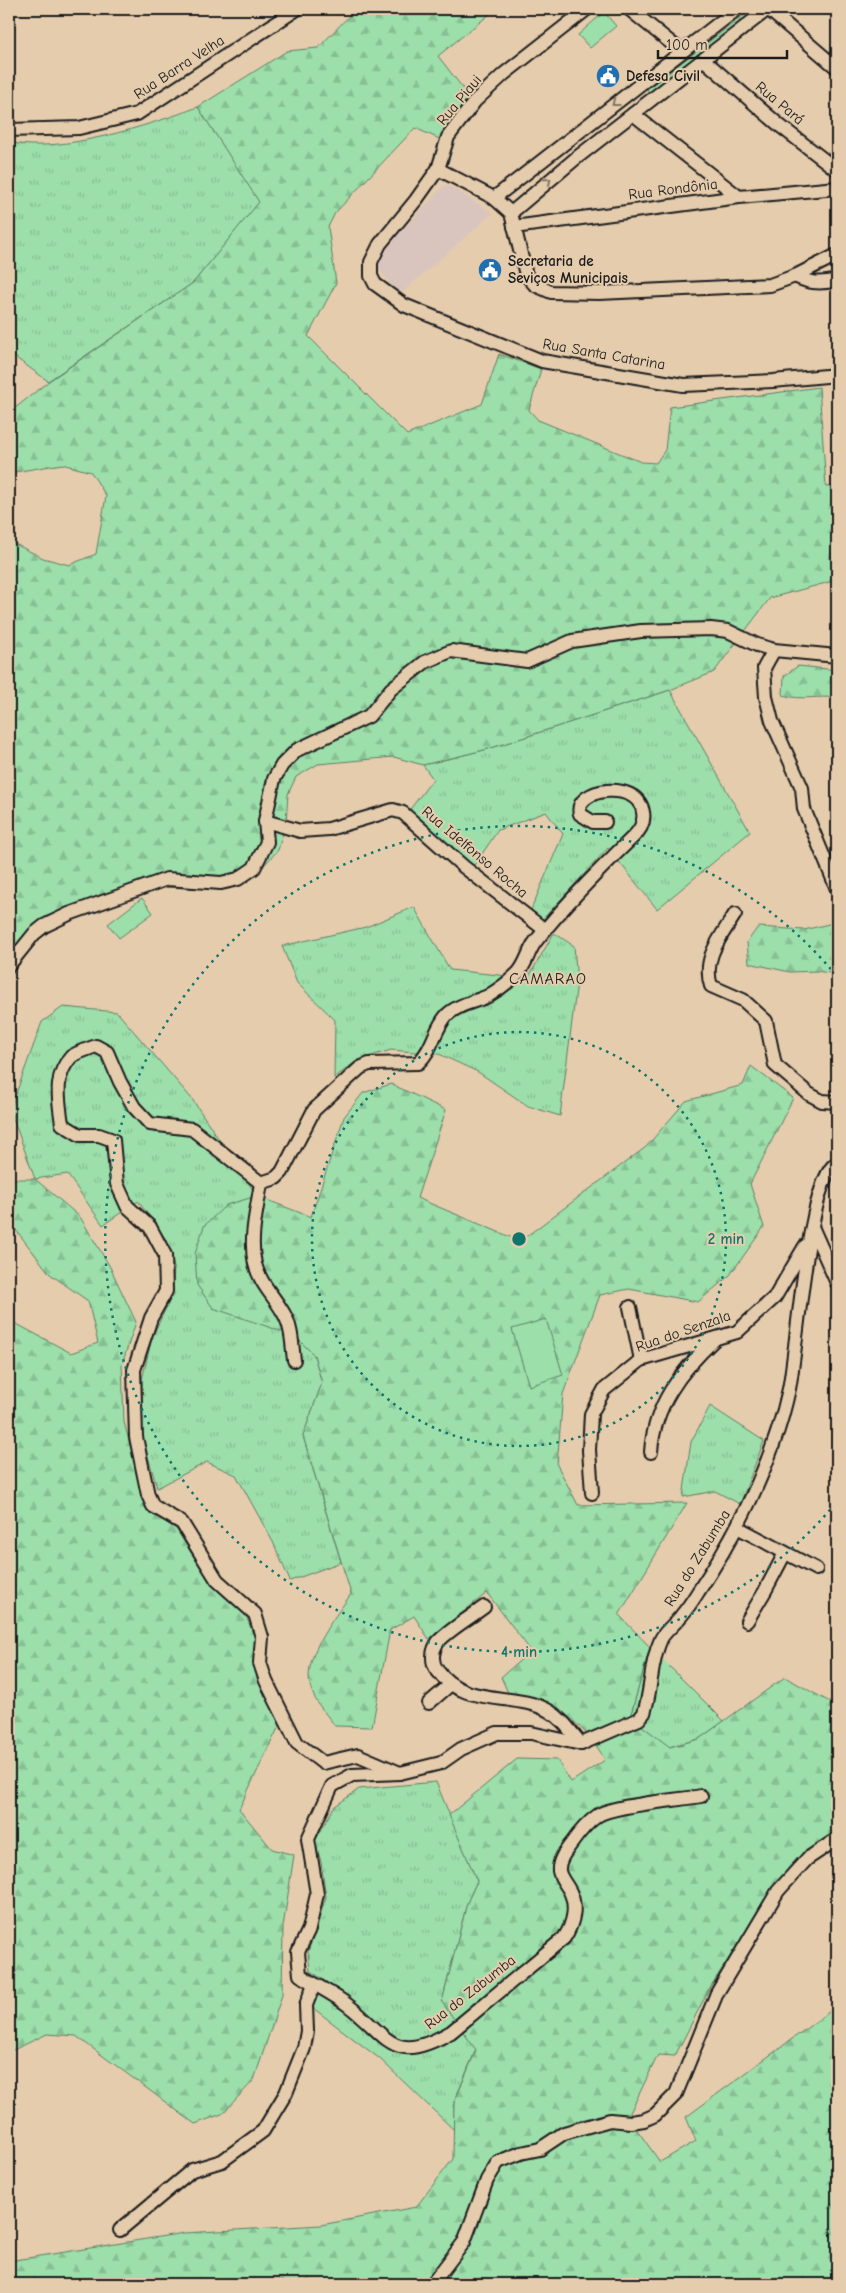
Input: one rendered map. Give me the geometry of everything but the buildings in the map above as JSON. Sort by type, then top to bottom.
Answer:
[{"type":"street","name":"Rua Barra Velha","points":[[9,130],[78,128],[137,114],[297,9]]},
{"type":"street","name":"Rua Piaui","points":[[380,289],[371,276],[371,262],[377,250],[438,169],[448,137],[475,101],[504,74],[587,9]]},
{"type":"street","points":[[629,9],[681,51]]},
{"type":"street","points":[[494,198],[737,9]]},
{"type":"street","points":[[511,213],[526,198],[768,9],[837,68]]},
{"type":"street","name":"Rua Pará","points":[[704,60],[779,125],[837,170]]},
{"type":"street","points":[[639,84],[652,100]]},
{"type":"street","points":[[633,114],[739,197]]},
{"type":"street","points":[[438,169],[494,198],[511,213],[526,275],[535,286],[551,292],[599,293],[770,285],[795,276],[837,255]]},
{"type":"street","points":[[512,184],[526,198]]},
{"type":"street","name":"Rua Rondônia","points":[[514,226],[739,197],[837,188]]},
{"type":"street","points":[[795,276],[804,281],[821,284],[837,280]]},
{"type":"street","name":"Rua Santa Catarina","points":[[380,289],[404,305],[542,361],[683,385],[773,381],[837,375]]},
{"type":"street","points":[[9,965],[34,934],[44,926],[69,914],[167,879],[222,883],[238,879],[254,868],[267,842],[265,821],[274,779],[282,765],[297,750],[368,716],[391,689],[425,662],[451,651],[527,660],[572,641],[641,631],[711,629],[728,631],[757,645],[774,650],[837,656]]},
{"type":"street","points":[[774,650],[764,668],[766,697],[772,721],[802,788],[804,808],[837,889]]},
{"type":"street","points":[[261,1183],[276,1178],[282,1172],[314,1110],[348,1077],[369,1064],[418,1063],[429,1048],[447,1015],[456,1008],[489,995],[517,974],[526,964],[531,948],[545,930],[619,850],[638,833],[644,819],[641,803],[631,794],[606,790],[596,793],[582,803],[579,810],[582,816],[593,822],[605,822]]},
{"type":"street","name":"Rua Idelfonso Rocha","points":[[265,821],[300,831],[329,829],[393,810],[403,813],[464,867],[545,930]]},
{"type":"street","points":[[735,914],[709,958],[707,975],[711,986],[744,1000],[766,1021],[775,1065],[808,1094],[822,1101],[837,1102]]},
{"type":"street","points":[[261,1183],[192,1129],[150,1124],[134,1107],[120,1082],[107,1052],[96,1046],[72,1056],[59,1077],[58,1097],[62,1124],[80,1135],[98,1135],[113,1140],[117,1184],[127,1206],[150,1226],[165,1256],[166,1290],[151,1318],[134,1370],[136,1437],[148,1495],[153,1506],[182,1523],[217,1580],[255,1614],[262,1637],[260,1663],[266,1681],[297,1743],[323,1763],[358,1754],[400,1773]]},
{"type":"street","name":"Rua do Zabumba","points":[[701,1796],[619,1808],[598,1815],[578,1834],[564,1854],[560,1865],[559,1873],[572,1894],[574,1905],[573,1921],[564,1938],[451,2032],[431,2043],[415,2049],[391,2044],[350,2006],[300,1975],[298,1952],[309,1930],[317,1894],[308,1839],[332,1786],[352,1775],[400,1773],[441,1763],[461,1749],[497,1733],[531,1733],[580,1744],[639,1720],[644,1713],[652,1664],[662,1638],[698,1593],[737,1527],[755,1491],[785,1406],[793,1367],[804,1274],[822,1183],[829,1169],[837,1163]]},
{"type":"street","points":[[261,1183],[252,1240],[256,1265],[265,1287],[285,1315],[289,1326],[294,1360]]},
{"type":"street","points":[[812,1233],[837,1283]]},
{"type":"street","name":"Rua do Senzala","points":[[592,1493],[589,1450],[591,1414],[604,1390],[641,1360],[700,1341],[714,1340],[736,1332],[775,1297],[812,1233]]},
{"type":"street","points":[[630,1307],[641,1360]]},
{"type":"street","points":[[651,1452],[652,1432],[664,1401],[691,1363],[714,1340]]},
{"type":"street","points":[[737,1527],[816,1569]]},
{"type":"street","points":[[747,1621],[785,1553]]},
{"type":"street","points":[[484,1607],[438,1642],[432,1661],[441,1676],[451,1684],[482,1697],[528,1703],[548,1710],[562,1719],[580,1744]]},
{"type":"street","points":[[429,1703],[451,1684]]},
{"type":"street","points":[[432,2284],[464,2242],[487,2180],[498,2162],[521,2153],[540,2149],[571,2130],[610,2120],[631,2122],[644,2120],[655,2115],[676,2094],[716,1993],[778,1891],[807,1859],[837,1839]]},
{"type":"street","points":[[120,2230],[192,2170],[222,2161],[263,2130],[286,2093],[304,2048],[307,2031],[306,2005],[314,1984]]},
{"type":"shaded area","points":[[446,184],[493,213],[399,295],[376,265],[385,248]]},
{"type":"green space","points":[[356,9],[496,9],[438,56],[472,100],[444,141],[415,128],[335,213],[328,227],[336,283],[308,336],[407,435],[482,404],[499,354],[541,369],[529,410],[538,420],[641,462],[656,463],[665,450],[670,407],[819,387],[826,487],[837,486],[837,580],[770,598],[714,672],[670,690],[488,749],[423,765],[394,757],[318,764],[296,777],[288,794],[286,823],[278,850],[257,873],[229,889],[155,887],[64,921],[38,940],[9,978],[9,541],[43,558],[69,565],[96,554],[106,496],[91,472],[62,464],[9,473],[9,413],[49,381],[193,283],[259,202],[198,107],[287,51],[318,48]]},
{"type":"green space","points":[[752,9],[759,9],[649,92],[647,89]]},
{"type":"green space","points":[[604,12],[616,26],[590,48],[578,35]]},
{"type":"green space","points":[[198,107],[260,202],[193,283],[48,381],[9,353],[9,142],[30,145],[53,145],[78,141],[155,122]]},
{"type":"green space","points":[[798,666],[837,670],[837,698],[796,698],[783,695],[784,676]]},
{"type":"green space","points":[[670,690],[750,832],[657,909],[608,848],[541,921],[531,910],[563,834],[546,812],[498,830],[474,866],[408,812],[433,779],[423,765],[488,749]]},
{"type":"green space","points":[[142,898],[153,913],[119,938],[108,924]]},
{"type":"green space","points":[[414,907],[450,970],[528,978],[554,933],[574,946],[577,982],[560,1116],[528,1106],[478,1072],[439,1054],[391,1050],[358,1060],[334,1078],[335,1020],[297,983],[282,946],[366,927]]},
{"type":"green space","points":[[837,922],[837,974],[816,971],[790,972],[749,963],[747,942],[758,927],[804,930]]},
{"type":"green space","points":[[63,1007],[117,1012],[192,1099],[257,1196],[295,1336],[314,1355],[322,1383],[303,1436],[341,1562],[290,1581],[273,1542],[236,1475],[207,1462],[157,1488],[142,1435],[142,1380],[152,1337],[172,1296],[174,1268],[168,1242],[138,1201],[103,1225],[67,1174],[35,1179],[10,1110],[42,1022]]},
{"type":"green space","points":[[751,1066],[793,1098],[750,1184],[764,1227],[730,1275],[698,1302],[629,1289],[600,1295],[563,1394],[557,1465],[578,1505],[687,1503],[619,1615],[650,1647],[630,1717],[670,1747],[699,1739],[785,1677],[837,1706],[837,1834],[774,1888],[709,1989],[675,2056],[658,2055],[628,2117],[660,2162],[696,2141],[686,2117],[837,2006],[837,2284],[9,2284],[9,2261],[184,2233],[321,2225],[416,2207],[453,2159],[454,2103],[476,2050],[442,2002],[467,1903],[477,1881],[449,1815],[517,1759],[557,1760],[571,1782],[605,1760],[595,1744],[581,1728],[565,1715],[544,1704],[510,1697],[501,1677],[531,1651],[487,1593],[429,1639],[414,1616],[390,1630],[372,1727],[335,1726],[323,1711],[313,1694],[309,1682],[310,1668],[327,1628],[351,1594],[303,1436],[322,1383],[314,1355],[295,1336],[213,1308],[197,1285],[195,1254],[204,1226],[226,1205],[257,1196],[311,1217],[344,1117],[363,1093],[391,1084],[446,1110],[417,1198],[520,1241],[646,1147],[686,1101],[743,1085]]},
{"type":"green space","points":[[9,1179],[35,1179],[80,1217],[110,1267],[136,1322],[122,1364],[124,1422],[147,1510],[176,1529],[211,1584],[246,1616],[255,1638],[256,1670],[280,1724],[239,1809],[272,1849],[294,1855],[283,1927],[282,1995],[254,2080],[222,2114],[195,2124],[76,2036],[47,2034],[9,2052],[9,1320],[71,1353],[98,1343],[88,1301],[50,1274],[9,1221]]},
{"type":"green space","points":[[546,1319],[563,1375],[529,1386],[512,1329]]},
{"type":"green space","points":[[710,1406],[764,1441],[740,1504],[715,1491],[683,1497],[691,1442]]},
{"type":"green space","points":[[650,1647],[724,1721],[699,1739],[669,1747],[630,1717]]},
{"type":"green space","points":[[436,1782],[477,1881],[467,1903],[442,2002],[476,2049],[454,2102],[454,2130],[380,2059],[313,2008],[324,1980],[310,1971],[308,1952],[326,1897],[321,1862],[315,1841],[334,1807],[359,1789]]},
{"type":"place","name":"Defesa Civil","points":[[608,76]]},
{"type":"place","name":"Secretaria de Seviços Municipais","points":[[490,270]]},
{"type":"district","name":"CAMARAO","points":[[548,979]]}]
